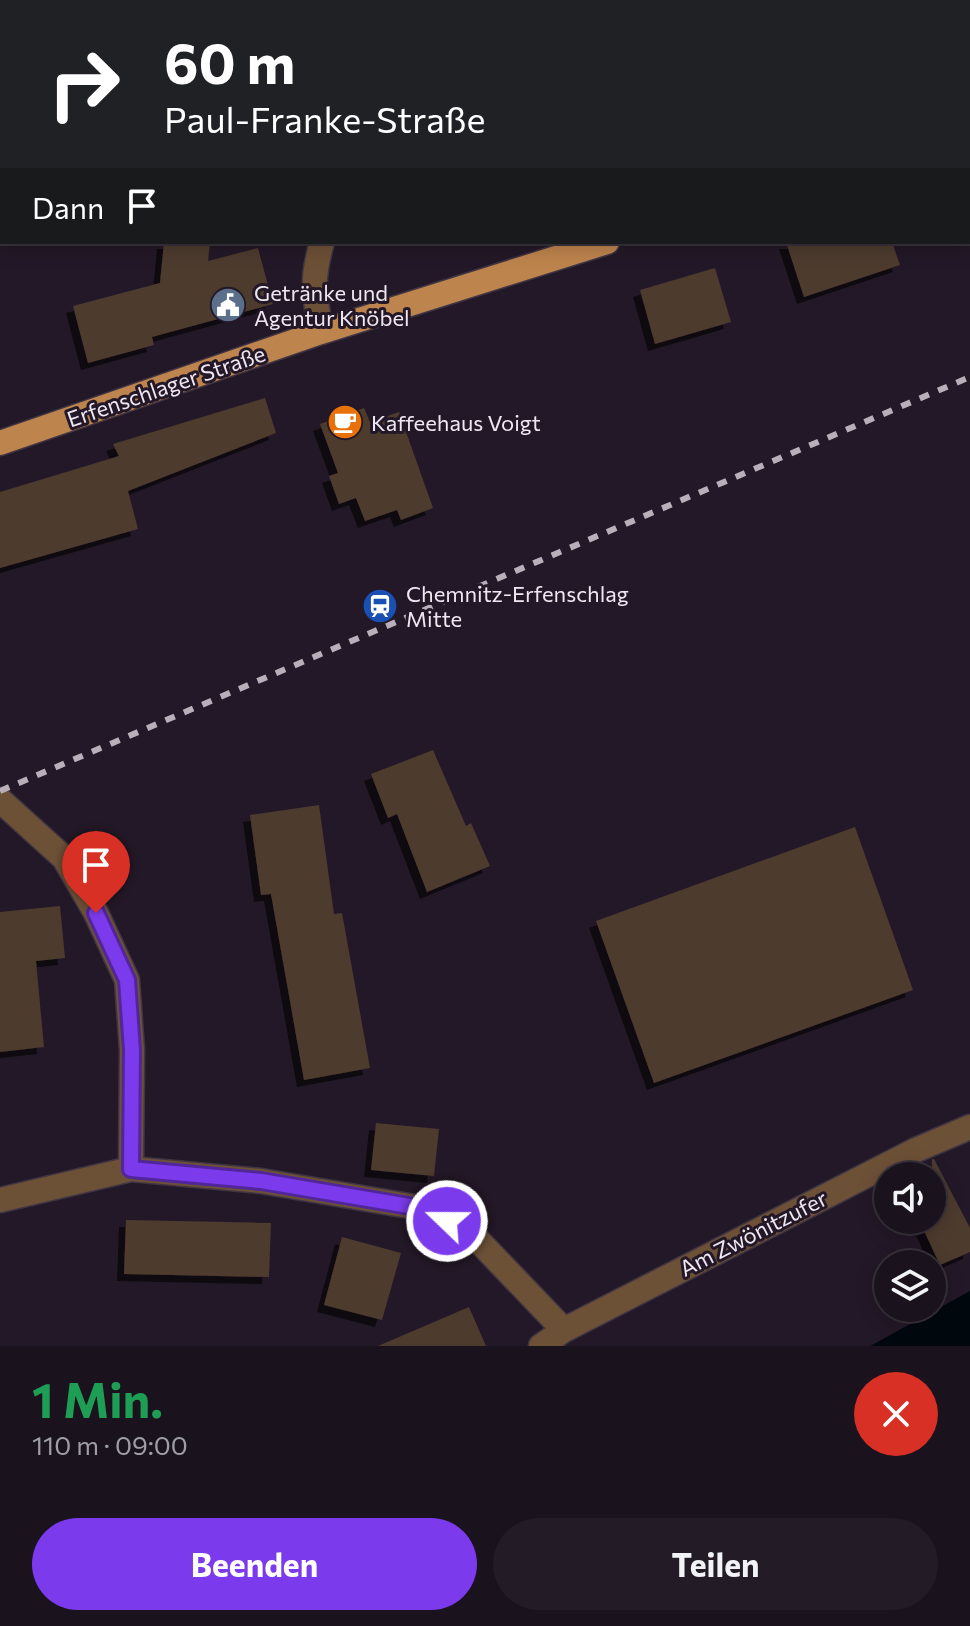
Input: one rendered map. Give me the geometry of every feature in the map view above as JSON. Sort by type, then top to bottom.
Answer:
[{"type":"main road","name":"Erfenschlager Straße","points":[[0,443],[321,332],[601,244]]},
{"type":"street","points":[[321,244],[313,272],[321,332]]},
{"type":"street","points":[[0,800],[64,858],[96,913],[127,980],[132,1050],[131,1169]]},
{"type":"street","name":"Am Zwönitzufer","points":[[541,1346],[564,1330],[916,1150],[970,1127]]},
{"type":"street","points":[[0,1200],[131,1169],[261,1181],[421,1208],[472,1234],[564,1330]]},
{"type":"shaded area","points":[[970,1291],[970,1346],[870,1346],[914,1322],[946,1322],[946,1304]]},
{"type":"building","points":[[164,244],[210,244],[208,261],[258,248],[273,304],[152,337],[154,345],[88,363],[73,306],[160,283]]},
{"type":"building","points":[[787,244],[893,244],[900,265],[804,297]]},
{"type":"building","points":[[715,268],[731,322],[655,344],[640,290]]},
{"type":"building","points":[[265,398],[276,433],[128,491],[138,529],[0,568],[0,492],[119,456],[113,444]]},
{"type":"building","points":[[364,408],[370,422],[399,412],[433,508],[401,520],[397,510],[365,521],[356,498],[339,504],[329,476],[338,473],[320,424]]},
{"type":"building","points":[[433,750],[466,826],[471,823],[490,866],[427,892],[397,814],[388,818],[371,774]]},
{"type":"building","points":[[319,805],[334,914],[342,913],[370,1068],[304,1080],[271,894],[261,895],[250,815]]},
{"type":"building","points":[[855,827],[913,990],[654,1083],[596,921]]},
{"type":"building","points":[[60,906],[65,958],[36,961],[44,1047],[0,1052],[0,912]]},
{"type":"building","points":[[376,1123],[439,1129],[434,1176],[371,1170]]},
{"type":"building","points":[[946,1182],[970,1228],[970,1252],[946,1262],[946,1250],[933,1250],[926,1234],[946,1234]]},
{"type":"building","points":[[126,1220],[271,1223],[269,1277],[124,1274]]},
{"type":"building","points":[[342,1237],[401,1253],[382,1320],[324,1305]]},
{"type":"building","points":[[469,1307],[486,1346],[378,1346]]},
{"type":"railway","points":[[0,791],[970,377]]},
{"type":"place","name":"Getränke und Agentur Knöbel","points":[[228,305]]},
{"type":"place","name":"Kaffeehaus Voigt","points":[[345,422]]},
{"type":"place","name":"Chemnitz-Erfenschlag Mitte","points":[[380,606]]},
{"type":"route","points":[[96,913],[127,980],[132,1050],[131,1169],[261,1181],[421,1208],[447,1221]]}]
